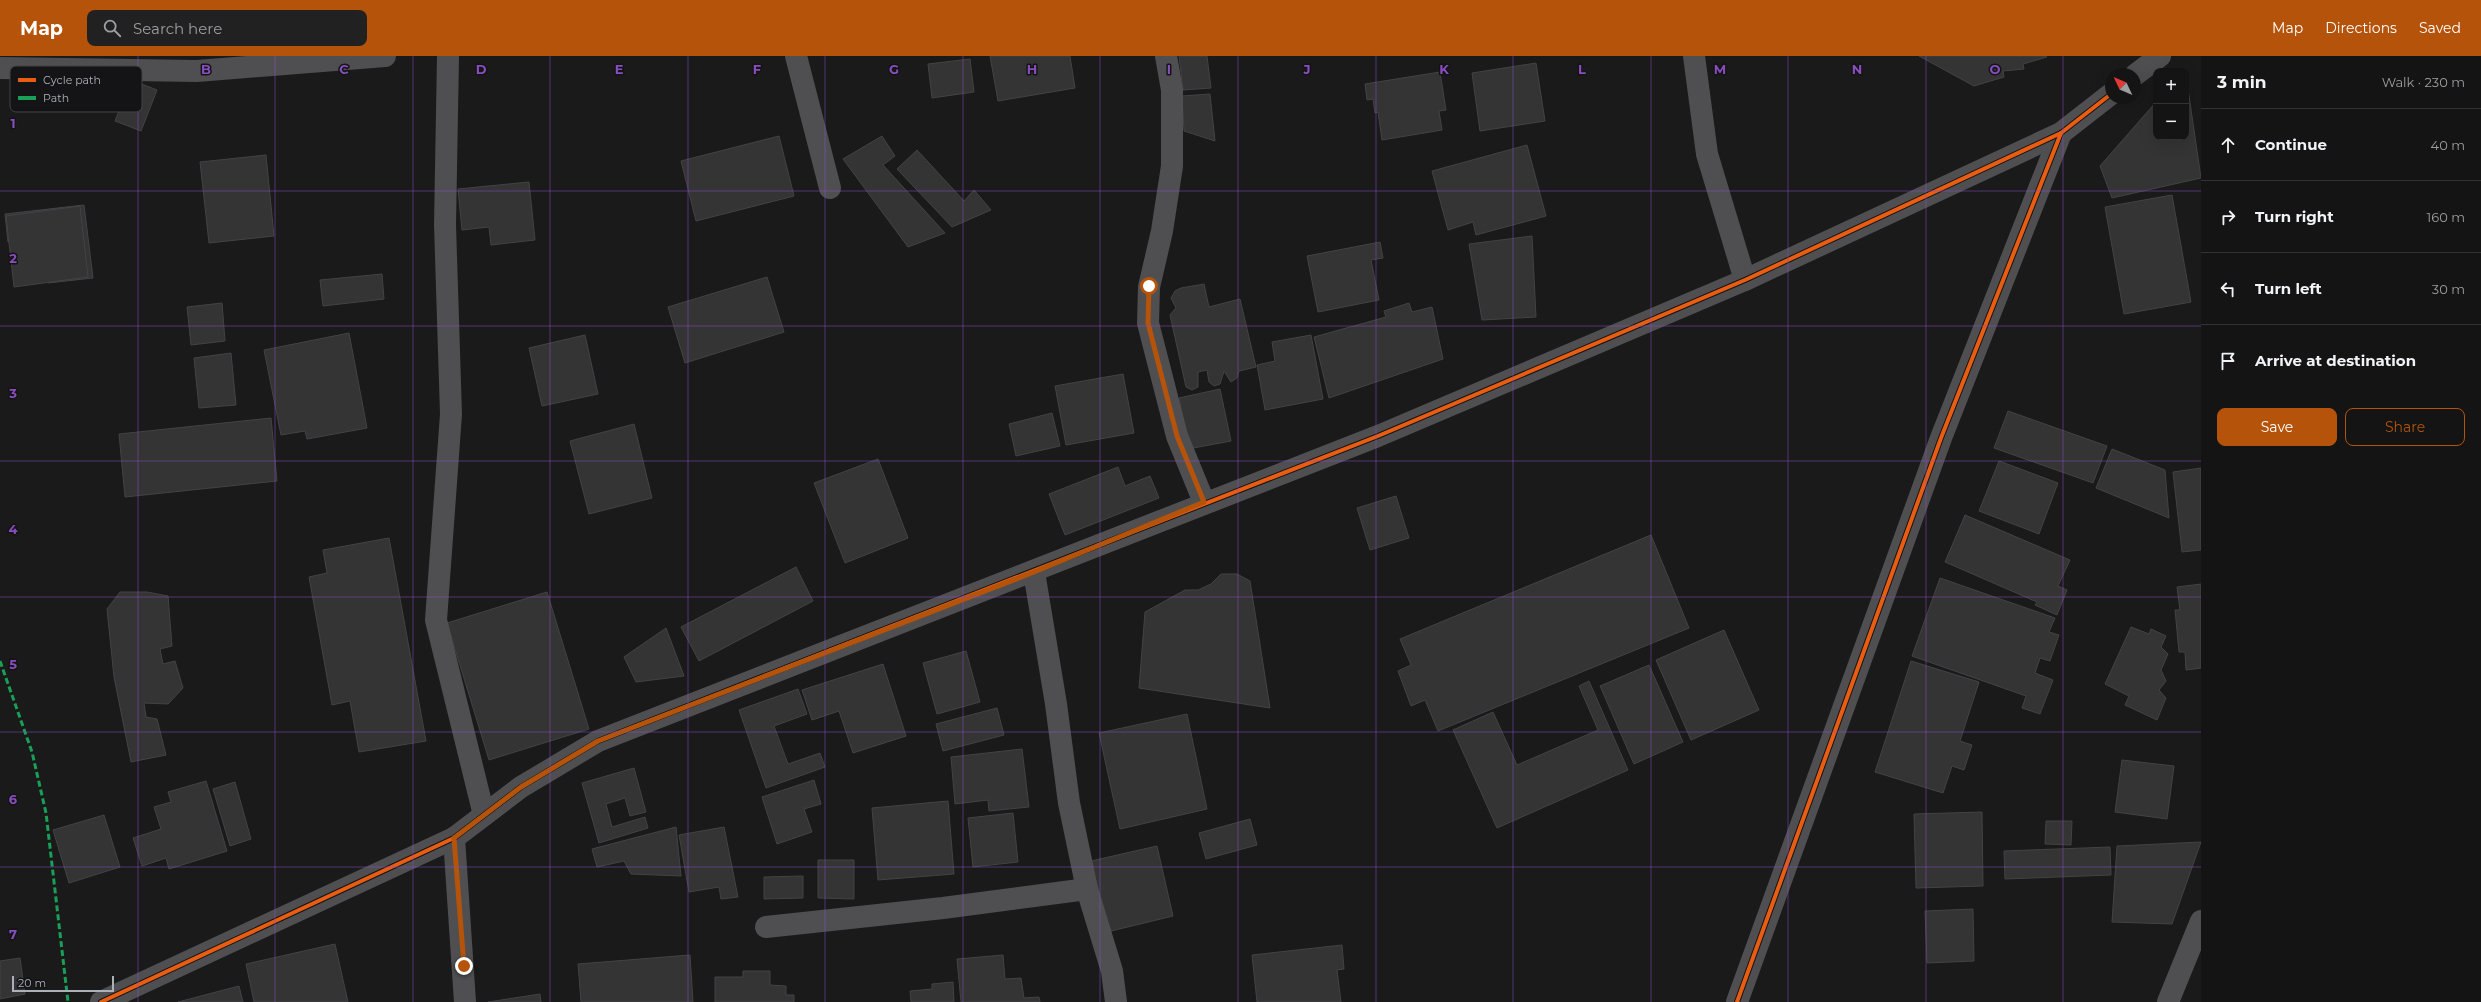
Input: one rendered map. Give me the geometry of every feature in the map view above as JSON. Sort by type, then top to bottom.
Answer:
[{"type":"street","points":[[142,70],[197,71],[384,56]]},
{"type":"street","points":[[448,56],[445,226],[451,414],[436,620],[484,815]]},
{"type":"street","points":[[796,56],[830,188]]},
{"type":"street","points":[[1166,56],[1172,90],[1172,166],[1162,231],[1149,286],[1148,323],[1177,436],[1204,502]]},
{"type":"street","points":[[1694,56],[1707,154],[1745,280]]},
{"type":"street","points":[[2141,70],[2160,56]]},
{"type":"street","points":[[0,68],[10,68]]},
{"type":"street","points":[[101,1002],[454,838],[521,787],[598,741],[1034,572],[1204,502],[1378,436],[1745,280],[2061,133],[2105,99]]},
{"type":"street","points":[[1737,1002],[1941,438],[2061,133]]},
{"type":"street","points":[[1034,572],[1056,704],[1069,803],[1087,888],[1112,970],[1116,1002]]},
{"type":"street","points":[[454,838],[465,1002]]},
{"type":"street","points":[[766,927],[943,908],[1087,888]]},
{"type":"street","points":[[2168,1002],[2201,921]]},
{"type":"building","points":[[990,56],[1070,56],[1075,88],[998,101]]},
{"type":"building","points":[[1179,56],[1207,56],[1211,88],[1183,90]]},
{"type":"building","points":[[1919,56],[2047,57],[2023,64],[2024,69],[2003,71],[2004,77],[1974,86]]},
{"type":"building","points":[[970,59],[974,92],[932,98],[928,64]]},
{"type":"building","points":[[1536,63],[1545,121],[1480,131],[1472,73]]},
{"type":"building","points":[[1440,72],[1446,110],[1439,111],[1442,130],[1382,140],[1378,112],[1375,113],[1373,99],[1367,100],[1365,84]]},
{"type":"building","points":[[142,84],[157,90],[141,131],[115,121],[119,112],[142,112]]},
{"type":"building","points":[[1210,94],[1215,141],[1184,131],[1182,96]]},
{"type":"building","points":[[2189,96],[2201,178],[2112,198],[2100,166],[2153,105],[2153,140],[2189,140]]},
{"type":"building","points":[[779,136],[794,196],[696,221],[681,161]]},
{"type":"building","points":[[882,136],[895,156],[883,165],[945,233],[908,247],[843,159]]},
{"type":"building","points":[[1527,145],[1546,216],[1476,235],[1473,222],[1448,230],[1432,171]]},
{"type":"building","points":[[917,150],[964,201],[974,190],[991,210],[952,227],[897,169]]},
{"type":"building","points":[[266,155],[274,236],[209,243],[200,162]]},
{"type":"building","points":[[529,182],[535,240],[491,245],[489,227],[462,230],[458,189]]},
{"type":"building","points":[[2172,195],[2191,302],[2124,314],[2105,207]]},
{"type":"building","points":[[84,205],[93,278],[48,283],[43,238],[8,242],[5,214]]},
{"type":"building","points":[[80,206],[88,277],[14,287],[6,216]]},
{"type":"building","points":[[1532,236],[1536,317],[1482,320],[1469,244]]},
{"type":"building","points":[[1380,242],[1383,258],[1371,260],[1379,300],[1318,312],[1307,256]]},
{"type":"building","points":[[382,274],[384,299],[323,306],[320,280]]},
{"type":"building","points":[[767,277],[784,332],[685,363],[668,307]]},
{"type":"building","points":[[1204,284],[1209,307],[1240,299],[1256,367],[1239,371],[1237,378],[1231,382],[1224,371],[1220,384],[1214,386],[1209,382],[1207,370],[1198,372],[1198,387],[1192,390],[1186,387],[1170,315],[1176,308],[1171,298],[1175,291],[1181,288]]},
{"type":"building","points":[[222,303],[225,341],[191,345],[187,307]]},
{"type":"building","points":[[1409,303],[1412,312],[1432,307],[1443,359],[1329,398],[1314,337],[1386,317],[1384,311]]},
{"type":"building","points":[[349,333],[367,428],[307,439],[305,431],[281,435],[264,350]]},
{"type":"building","points":[[585,335],[598,394],[542,406],[529,348]]},
{"type":"building","points":[[1311,335],[1323,399],[1265,410],[1257,365],[1275,361],[1272,342]]},
{"type":"building","points":[[231,353],[236,405],[199,408],[194,358]]},
{"type":"building","points":[[1123,374],[1134,433],[1066,445],[1055,386]]},
{"type":"building","points":[[1220,389],[1231,441],[1188,449],[1179,398]]},
{"type":"building","points":[[2008,411],[2107,446],[2093,483],[1994,448]]},
{"type":"building","points":[[1052,413],[1060,446],[1016,456],[1009,424]]},
{"type":"building","points":[[271,418],[277,481],[125,497],[119,434]]},
{"type":"building","points":[[634,424],[652,498],[589,514],[570,441]]},
{"type":"building","points":[[2112,449],[2165,470],[2169,518],[2096,488]]},
{"type":"building","points":[[878,459],[908,538],[845,563],[814,483]]},
{"type":"building","points":[[1999,461],[2058,483],[2039,534],[1979,511]]},
{"type":"building","points":[[1118,467],[1125,486],[1150,476],[1159,498],[1065,535],[1049,494]]},
{"type":"building","points":[[2201,468],[2201,550],[2182,552],[2173,472]]},
{"type":"building","points":[[1396,496],[1409,538],[1370,550],[1357,508]]},
{"type":"building","points":[[1965,515],[2070,560],[2058,586],[2067,590],[2057,615],[2035,605],[2037,602],[1945,562]]},
{"type":"building","points":[[1651,535],[1689,628],[1438,731],[1425,700],[1411,706],[1398,671],[1411,665],[1400,639]]},
{"type":"building","points":[[389,538],[426,741],[359,752],[350,701],[332,705],[309,577],[327,573],[323,550]]},
{"type":"building","points":[[796,567],[813,601],[699,661],[681,627]]},
{"type":"building","points":[[1221,574],[1237,574],[1250,581],[1270,708],[1139,688],[1145,612],[1185,590],[1198,590],[1211,584]]},
{"type":"building","points":[[1940,578],[2055,618],[2049,632],[2059,635],[2050,661],[2040,658],[2035,673],[2053,680],[2040,714],[2022,708],[2026,696],[1912,656]]},
{"type":"building","points":[[2201,584],[2201,668],[2186,670],[2185,652],[2179,652],[2175,610],[2180,610],[2177,587]]},
{"type":"building","points":[[120,592],[147,592],[168,596],[172,646],[160,649],[163,664],[175,661],[183,688],[168,704],[144,703],[146,717],[157,719],[166,755],[131,762],[114,677],[107,609]]},
{"type":"building","points":[[547,592],[589,729],[489,760],[447,623]]},
{"type":"building","points":[[2131,627],[2149,634],[2151,629],[2166,636],[2161,647],[2168,654],[2161,670],[2166,681],[2159,690],[2166,698],[2157,720],[2125,705],[2129,696],[2105,684]]},
{"type":"building","points":[[666,628],[684,676],[636,682],[624,657]]},
{"type":"building","points":[[1724,630],[1759,710],[1691,740],[1656,660]]},
{"type":"building","points":[[966,651],[980,702],[937,714],[923,663]]},
{"type":"building","points":[[1911,661],[1979,682],[1960,741],[1972,745],[1964,770],[1952,766],[1943,793],[1875,772]]},
{"type":"building","points":[[883,664],[906,736],[853,753],[839,711],[812,720],[802,690]]},
{"type":"building","points":[[1649,665],[1683,742],[1634,764],[1600,686]]},
{"type":"building","points":[[1589,681],[1628,770],[1497,828],[1453,730],[1493,712],[1517,765],[1598,730],[1579,686]]},
{"type":"building","points":[[798,689],[807,714],[774,726],[788,764],[820,753],[825,767],[766,788],[739,710]]},
{"type":"building","points":[[997,708],[1004,735],[943,751],[936,724]]},
{"type":"building","points":[[1187,714],[1207,809],[1120,829],[1099,733]]},
{"type":"building","points":[[1022,749],[1029,807],[989,811],[988,800],[955,804],[951,757]]},
{"type":"building","points":[[2122,760],[2174,766],[2167,819],[2115,812]]},
{"type":"building","points":[[634,768],[646,812],[630,816],[625,798],[606,804],[612,827],[645,817],[648,828],[599,843],[582,783]]},
{"type":"building","points":[[814,780],[821,804],[804,809],[812,832],[777,844],[762,797]]},
{"type":"building","points":[[206,781],[227,851],[169,869],[166,858],[142,866],[133,838],[161,829],[154,807],[171,802],[168,792]]},
{"type":"building","points":[[235,782],[251,839],[230,846],[213,789]]},
{"type":"building","points":[[948,801],[954,874],[878,880],[872,808]]},
{"type":"building","points":[[1982,812],[1983,886],[1916,888],[1914,814]]},
{"type":"building","points":[[1013,813],[1018,862],[973,867],[968,818]]},
{"type":"building","points":[[104,815],[120,867],[69,883],[53,830]]},
{"type":"building","points":[[1250,819],[1257,845],[1206,859],[1199,833]]},
{"type":"building","points":[[2046,821],[2072,821],[2071,845],[2045,844]]},
{"type":"building","points":[[676,827],[681,876],[631,874],[624,861],[597,867],[592,849]]},
{"type":"building","points":[[724,827],[738,897],[721,899],[719,887],[689,892],[679,835]]},
{"type":"building","points":[[2201,842],[2172,924],[2112,922],[2117,846]]},
{"type":"building","points":[[1157,846],[1173,916],[1107,932],[1091,861]]},
{"type":"building","points":[[2110,847],[2111,875],[2005,879],[2004,851]]},
{"type":"building","points":[[818,860],[854,860],[854,899],[818,898]]},
{"type":"building","points":[[803,876],[803,898],[764,899],[764,877]]},
{"type":"building","points":[[1973,909],[1974,961],[1927,963],[1925,911]]},
{"type":"building","points":[[335,944],[348,1002],[254,1002],[246,964]]},
{"type":"building","points":[[1342,945],[1344,969],[1337,970],[1341,1002],[1257,1002],[1252,955]]},
{"type":"building","points":[[690,955],[693,1002],[581,1002],[578,964]]},
{"type":"building","points":[[1003,955],[1005,979],[1021,978],[1024,998],[1039,997],[1040,1002],[961,1002],[957,959]]},
{"type":"building","points":[[20,958],[25,994],[0,999],[0,961]]},
{"type":"building","points":[[743,971],[770,971],[770,985],[786,986],[786,995],[794,995],[794,1002],[715,1002],[715,977],[743,977]]},
{"type":"building","points":[[953,982],[954,1002],[911,1002],[910,991],[932,989],[932,984]]},
{"type":"building","points":[[239,986],[243,1002],[178,1002]]},
{"type":"building","points":[[540,994],[541,1002],[488,1002]]},
{"type":"marked path","points":[[0,661],[32,752],[46,813],[68,1002]]},
{"type":"cycle path","points":[[101,1002],[454,838],[521,787],[598,741],[1378,436],[1745,280],[2061,133],[2105,99]]},
{"type":"cycle path","points":[[1737,1002],[1941,438],[2061,133]]},
{"type":"route","points":[[464,966],[454,838],[521,787],[598,741],[1034,572],[1204,502],[1177,436],[1148,323],[1149,286]]}]
